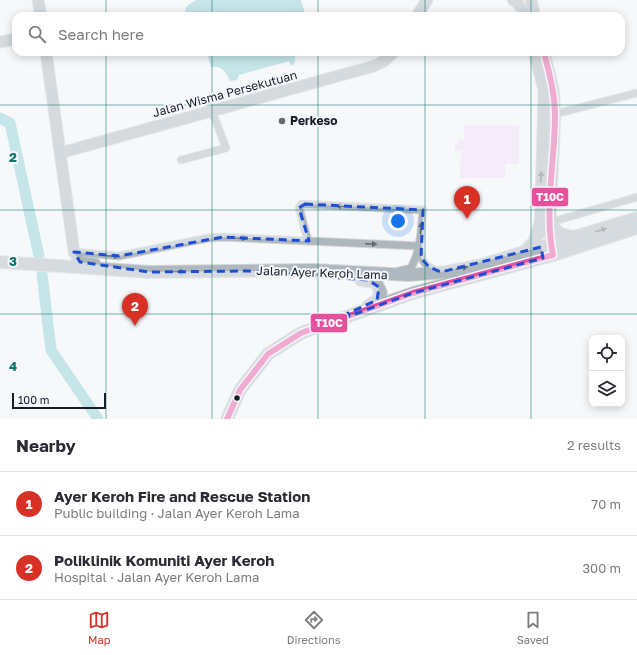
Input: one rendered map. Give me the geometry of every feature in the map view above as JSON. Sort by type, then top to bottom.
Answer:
[{"type":"main road","name":"Jalan Ayer Keroh Lama","points":[[2,262],[149,272],[313,270],[409,275],[441,272],[481,265],[523,252],[547,251],[576,238],[637,218]]},
{"type":"main road","points":[[523,252],[534,242],[547,224],[560,234],[576,238]]},
{"type":"main road","name":"Jalan Ayer Keroh Lama","points":[[227,419],[240,390],[268,354],[301,333],[413,293],[547,251],[637,228]]},
{"type":"main road","points":[[261,270],[376,282],[381,293],[374,303],[316,328]]},
{"type":"street","points":[[38,0],[40,12]]},
{"type":"street","points":[[420,12],[427,0]]},
{"type":"street","points":[[513,0],[526,12]]},
{"type":"street","points":[[522,0],[528,12]]},
{"type":"street","points":[[530,12],[531,0]]},
{"type":"street","points":[[531,12],[535,0]]},
{"type":"street","points":[[0,42],[12,40]]},
{"type":"street","points":[[47,56],[74,252],[80,262],[149,272]]},
{"type":"street","name":"Jalan Wisma Persekutuan","points":[[60,153],[374,66],[384,61],[390,56]]},
{"type":"street","points":[[535,56],[544,90],[547,251]]},
{"type":"street","points":[[545,56],[554,88],[555,114],[547,224]]},
{"type":"street","points":[[555,114],[637,93]]},
{"type":"street","points":[[181,160],[226,148],[212,111]]},
{"type":"street","points":[[547,224],[637,197]]},
{"type":"street","points":[[308,241],[300,208],[302,204],[423,210],[419,246],[420,258],[429,268],[441,272]]},
{"type":"street","points":[[74,252],[119,256],[214,238],[419,246]]},
{"type":"street","points":[[313,270],[402,271],[411,268],[419,246]]},
{"type":"street","points":[[2,262],[60,263],[68,261],[74,252]]},
{"type":"highlighted area","points":[[305,204],[423,210],[421,258],[429,267],[441,272],[541,247],[543,258],[413,293],[316,328],[377,300],[379,287],[368,280],[249,271],[149,272],[80,262],[74,252],[119,256],[223,237],[309,241],[299,208]]},
{"type":"shaded area","points":[[464,125],[519,125],[519,164],[505,164],[505,178],[460,178],[461,151],[455,151],[455,144],[458,143],[458,140],[464,140]]},
{"type":"water","points":[[197,0],[301,0],[305,12],[185,12],[189,4]]},
{"type":"water","points":[[208,56],[295,56],[294,64],[291,66],[289,61],[239,75],[237,80],[230,81],[221,68],[211,67]]},
{"type":"waterway","points":[[0,118],[10,123],[39,256]]},
{"type":"waterway","points":[[42,274],[51,350],[98,419]]},
{"type":"transit line","name":"T10C","points":[[227,419],[240,390],[268,354],[301,333],[413,293],[553,255],[550,203],[555,132],[555,107],[545,56]]},
{"type":"place","name":"Perkeso","points":[[282,121]]},
{"type":"place","name":"Ayer Keroh Fire and Rescue Station","points":[[467,219]]},
{"type":"place","name":"Poliklinik Komuniti Ayer Keroh","points":[[135,326]]}]
